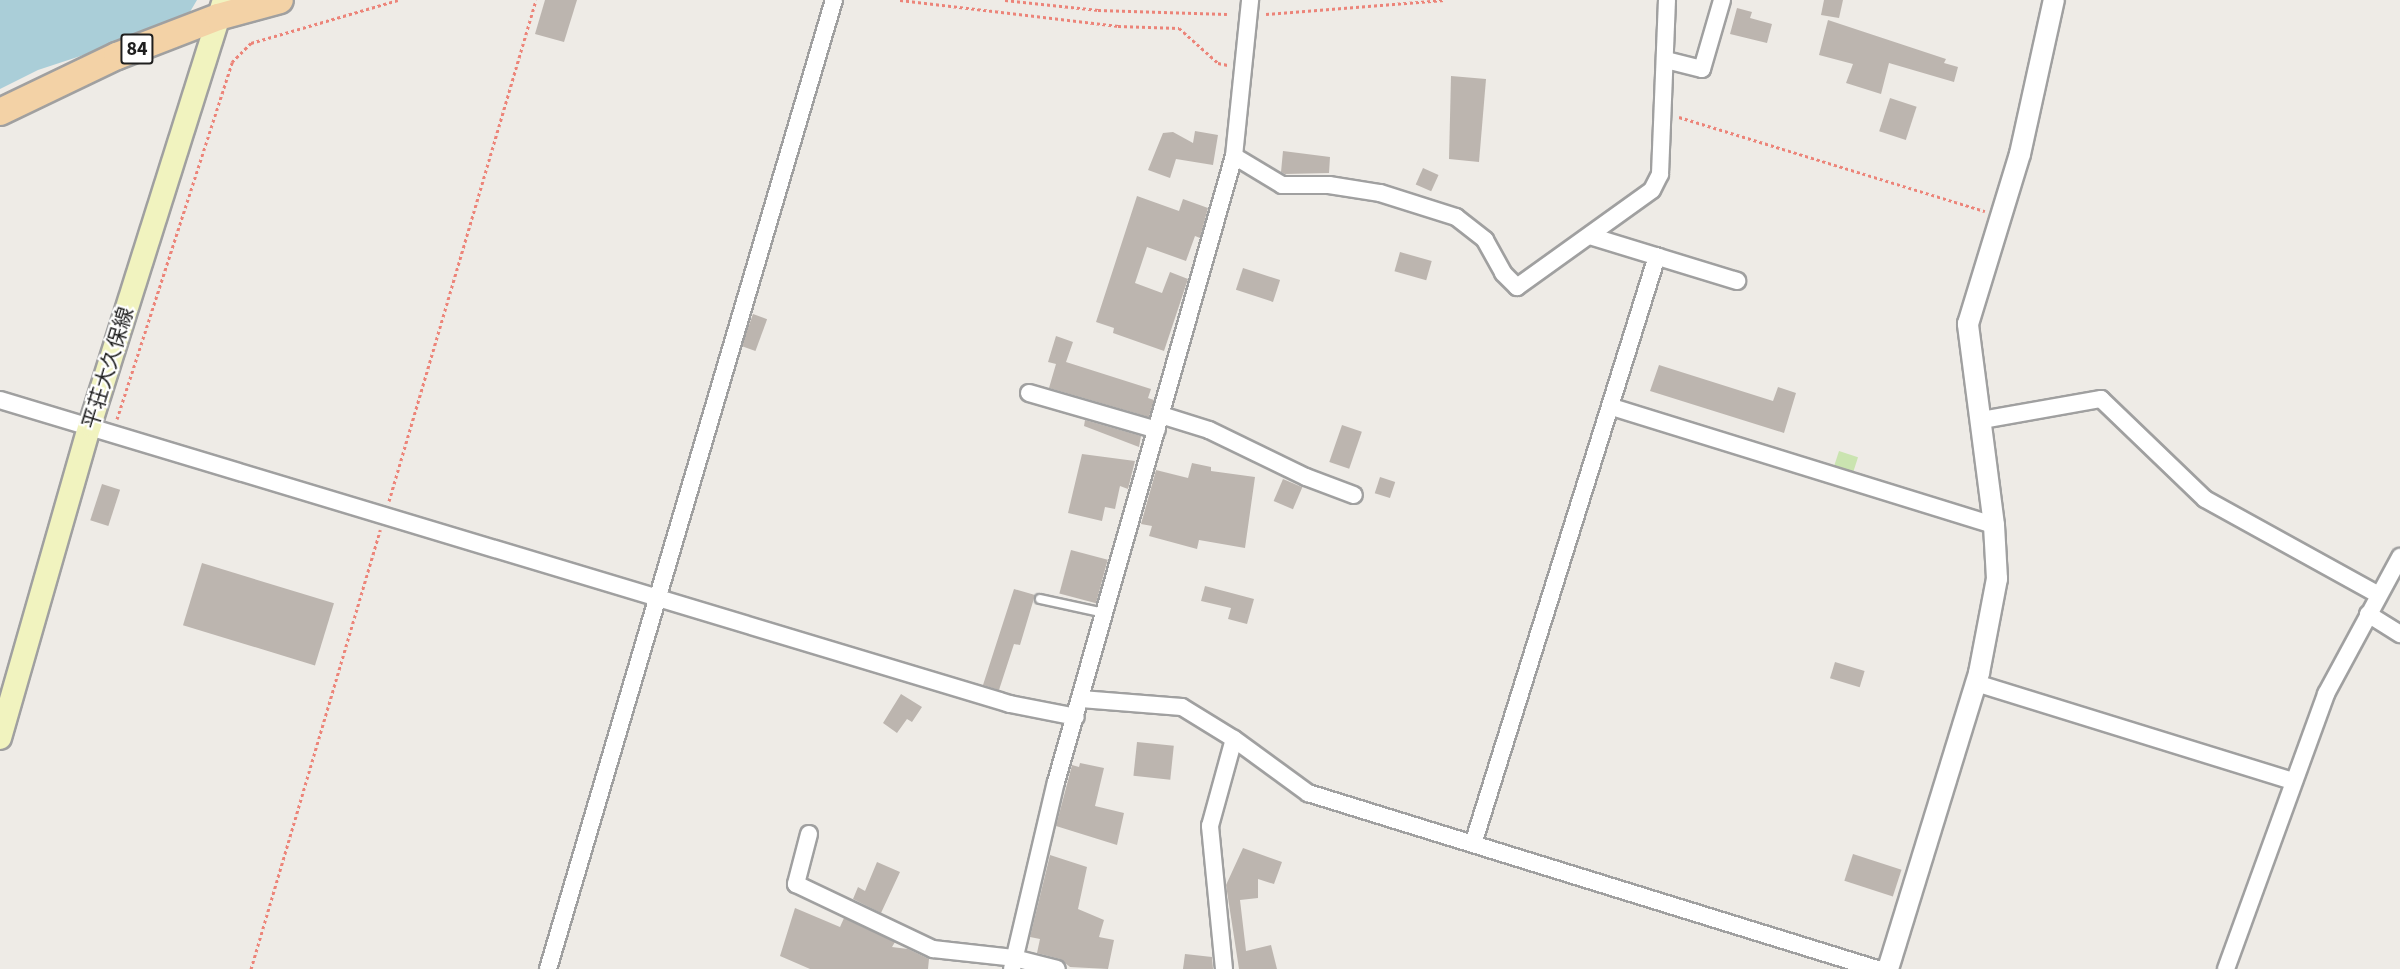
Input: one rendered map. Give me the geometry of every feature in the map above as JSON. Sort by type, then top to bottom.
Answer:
[{"type":"main road","name":"84","points":[[0,112],[221,9],[280,0]]},
{"type":"main road","name":"平荘大久保線","points":[[0,738],[90,425],[221,9]]},
{"type":"street","points":[[548,969],[834,0]]},
{"type":"street","points":[[1013,964],[1076,717],[1234,156],[1241,67],[1250,0]]},
{"type":"street","points":[[1234,156],[1282,185],[1329,185],[1380,193],[1456,217],[1485,240],[1503,273],[1517,287],[1652,190],[1660,174],[1667,0]]},
{"type":"street","points":[[1666,60],[1702,69],[1722,0]]},
{"type":"street","points":[[1888,969],[1976,683],[1997,579],[1994,525],[1968,324],[2001,217],[2040,74],[2054,0]]},
{"type":"street","points":[[1590,236],[1737,281]]},
{"type":"street","points":[[1473,844],[1612,407],[1657,256]]},
{"type":"street","points":[[1029,393],[1159,422],[1209,430],[1306,477],[1354,495]]},
{"type":"street","points":[[1982,420],[2101,399],[2205,499],[2378,594]]},
{"type":"street","points":[[0,400],[90,425],[658,600],[1010,704],[1076,717]]},
{"type":"street","points":[[1612,407],[1994,525]]},
{"type":"street","points":[[2226,969],[2292,781],[2326,694],[2400,557]]},
{"type":"street","points":[[2368,614],[2400,634]]},
{"type":"street","points":[[1976,683],[2292,781]]},
{"type":"street","points":[[1081,699],[1182,707],[1234,739],[1308,793],[1877,969]]},
{"type":"street","points":[[1224,969],[1210,825],[1234,739]]},
{"type":"street","points":[[809,834],[796,884],[933,949],[1013,964],[1057,969]]},
{"type":"lane","points":[[1040,599],[1106,613]]},
{"type":"path","points":[[112,432],[232,62],[251,43],[398,0]]},
{"type":"path","points":[[251,969],[536,0]]},
{"type":"path","points":[[900,0],[1118,26],[1179,28],[1218,63],[1241,67]]},
{"type":"path","points":[[1005,0],[1098,10],[1227,14]]},
{"type":"path","points":[[1265,14],[1444,0]]},
{"type":"path","points":[[1663,112],[2001,217]]},
{"type":"green space","points":[[1839,451],[1858,457],[1852,476],[1833,470]]},
{"type":"water","points":[[0,0],[197,0],[184,22],[38,70],[0,89]]},
{"type":"building","points":[[545,0],[577,0],[564,42],[535,34]]},
{"type":"building","points":[[1824,0],[1843,0],[1839,18],[1821,15]]},
{"type":"building","points":[[1737,8],[1752,12],[1750,18],[1772,24],[1767,43],[1730,34]]},
{"type":"building","points":[[1828,20],[1946,59],[1944,63],[1958,67],[1954,82],[1889,63],[1881,94],[1846,83],[1853,64],[1819,55]]},
{"type":"building","points":[[1451,76],[1486,79],[1479,162],[1449,159]]},
{"type":"building","points":[[1890,98],[1917,107],[1906,140],[1879,131]]},
{"type":"building","points":[[1195,131],[1218,135],[1213,165],[1176,159],[1170,178],[1148,170],[1163,133],[1173,132],[1193,143]]},
{"type":"building","points":[[1283,151],[1330,157],[1329,173],[1285,174],[1281,172]]},
{"type":"building","points":[[1423,168],[1439,175],[1431,191],[1416,184]]},
{"type":"building","points":[[1137,196],[1179,211],[1183,199],[1208,208],[1200,238],[1195,236],[1186,261],[1147,247],[1135,283],[1162,293],[1170,272],[1188,279],[1164,351],[1113,333],[1114,328],[1096,322]]},
{"type":"building","points":[[1400,252],[1432,261],[1426,280],[1394,271]]},
{"type":"building","points":[[1243,268],[1280,280],[1273,302],[1236,290]]},
{"type":"building","points":[[753,314],[767,319],[755,351],[741,346]]},
{"type":"building","points":[[1056,336],[1073,342],[1066,362],[1151,389],[1148,398],[1154,400],[1149,417],[1049,388],[1056,364],[1048,362]]},
{"type":"building","points":[[1659,365],[1773,401],[1778,387],[1796,393],[1784,433],[1650,391]]},
{"type":"building","points":[[1085,420],[1141,436],[1139,447],[1084,426]]},
{"type":"building","points":[[1342,425],[1362,432],[1349,469],[1329,462]]},
{"type":"building","points":[[1082,454],[1135,461],[1128,489],[1120,486],[1115,509],[1105,507],[1102,521],[1068,513]]},
{"type":"building","points":[[1192,463],[1211,467],[1211,471],[1255,477],[1245,548],[1199,540],[1197,549],[1149,536],[1152,526],[1141,524],[1156,470],[1188,478]]},
{"type":"building","points":[[1380,477],[1395,482],[1390,498],[1375,493]]},
{"type":"building","points":[[1283,479],[1302,487],[1293,509],[1274,501]]},
{"type":"building","points":[[102,484],[120,490],[108,526],[90,520]]},
{"type":"building","points":[[1071,550],[1108,560],[1096,603],[1059,593]]},
{"type":"building","points":[[202,563],[334,603],[315,666],[183,625]]},
{"type":"building","points":[[1205,586],[1254,599],[1247,624],[1228,619],[1231,608],[1201,601]]},
{"type":"building","points":[[1014,589],[1035,595],[1020,645],[1014,644],[999,690],[983,685]]},
{"type":"building","points":[[1835,662],[1865,671],[1860,687],[1830,678]]},
{"type":"building","points":[[901,694],[922,707],[912,722],[907,719],[897,733],[883,723]]},
{"type":"building","points":[[1137,742],[1174,746],[1170,780],[1133,776]]},
{"type":"building","points":[[1080,763],[1104,768],[1095,806],[1124,813],[1117,845],[1056,826],[1072,765],[1079,767]]},
{"type":"building","points":[[1243,848],[1282,862],[1274,884],[1258,879],[1258,898],[1240,900],[1246,951],[1271,945],[1277,969],[1239,969],[1226,885]]},
{"type":"building","points":[[1853,854],[1902,870],[1893,896],[1844,881]]},
{"type":"building","points":[[1050,855],[1087,867],[1078,909],[1104,920],[1099,937],[1114,940],[1108,969],[1070,967],[1060,959],[1037,953],[1040,939],[1030,937]]},
{"type":"building","points":[[877,862],[900,872],[881,913],[853,899],[858,887],[865,891]]},
{"type":"building","points":[[795,908],[840,927],[844,918],[895,942],[892,947],[908,949],[929,959],[928,969],[810,969],[780,956]]},
{"type":"building","points":[[1185,954],[1212,957],[1213,969],[1183,969]]}]
